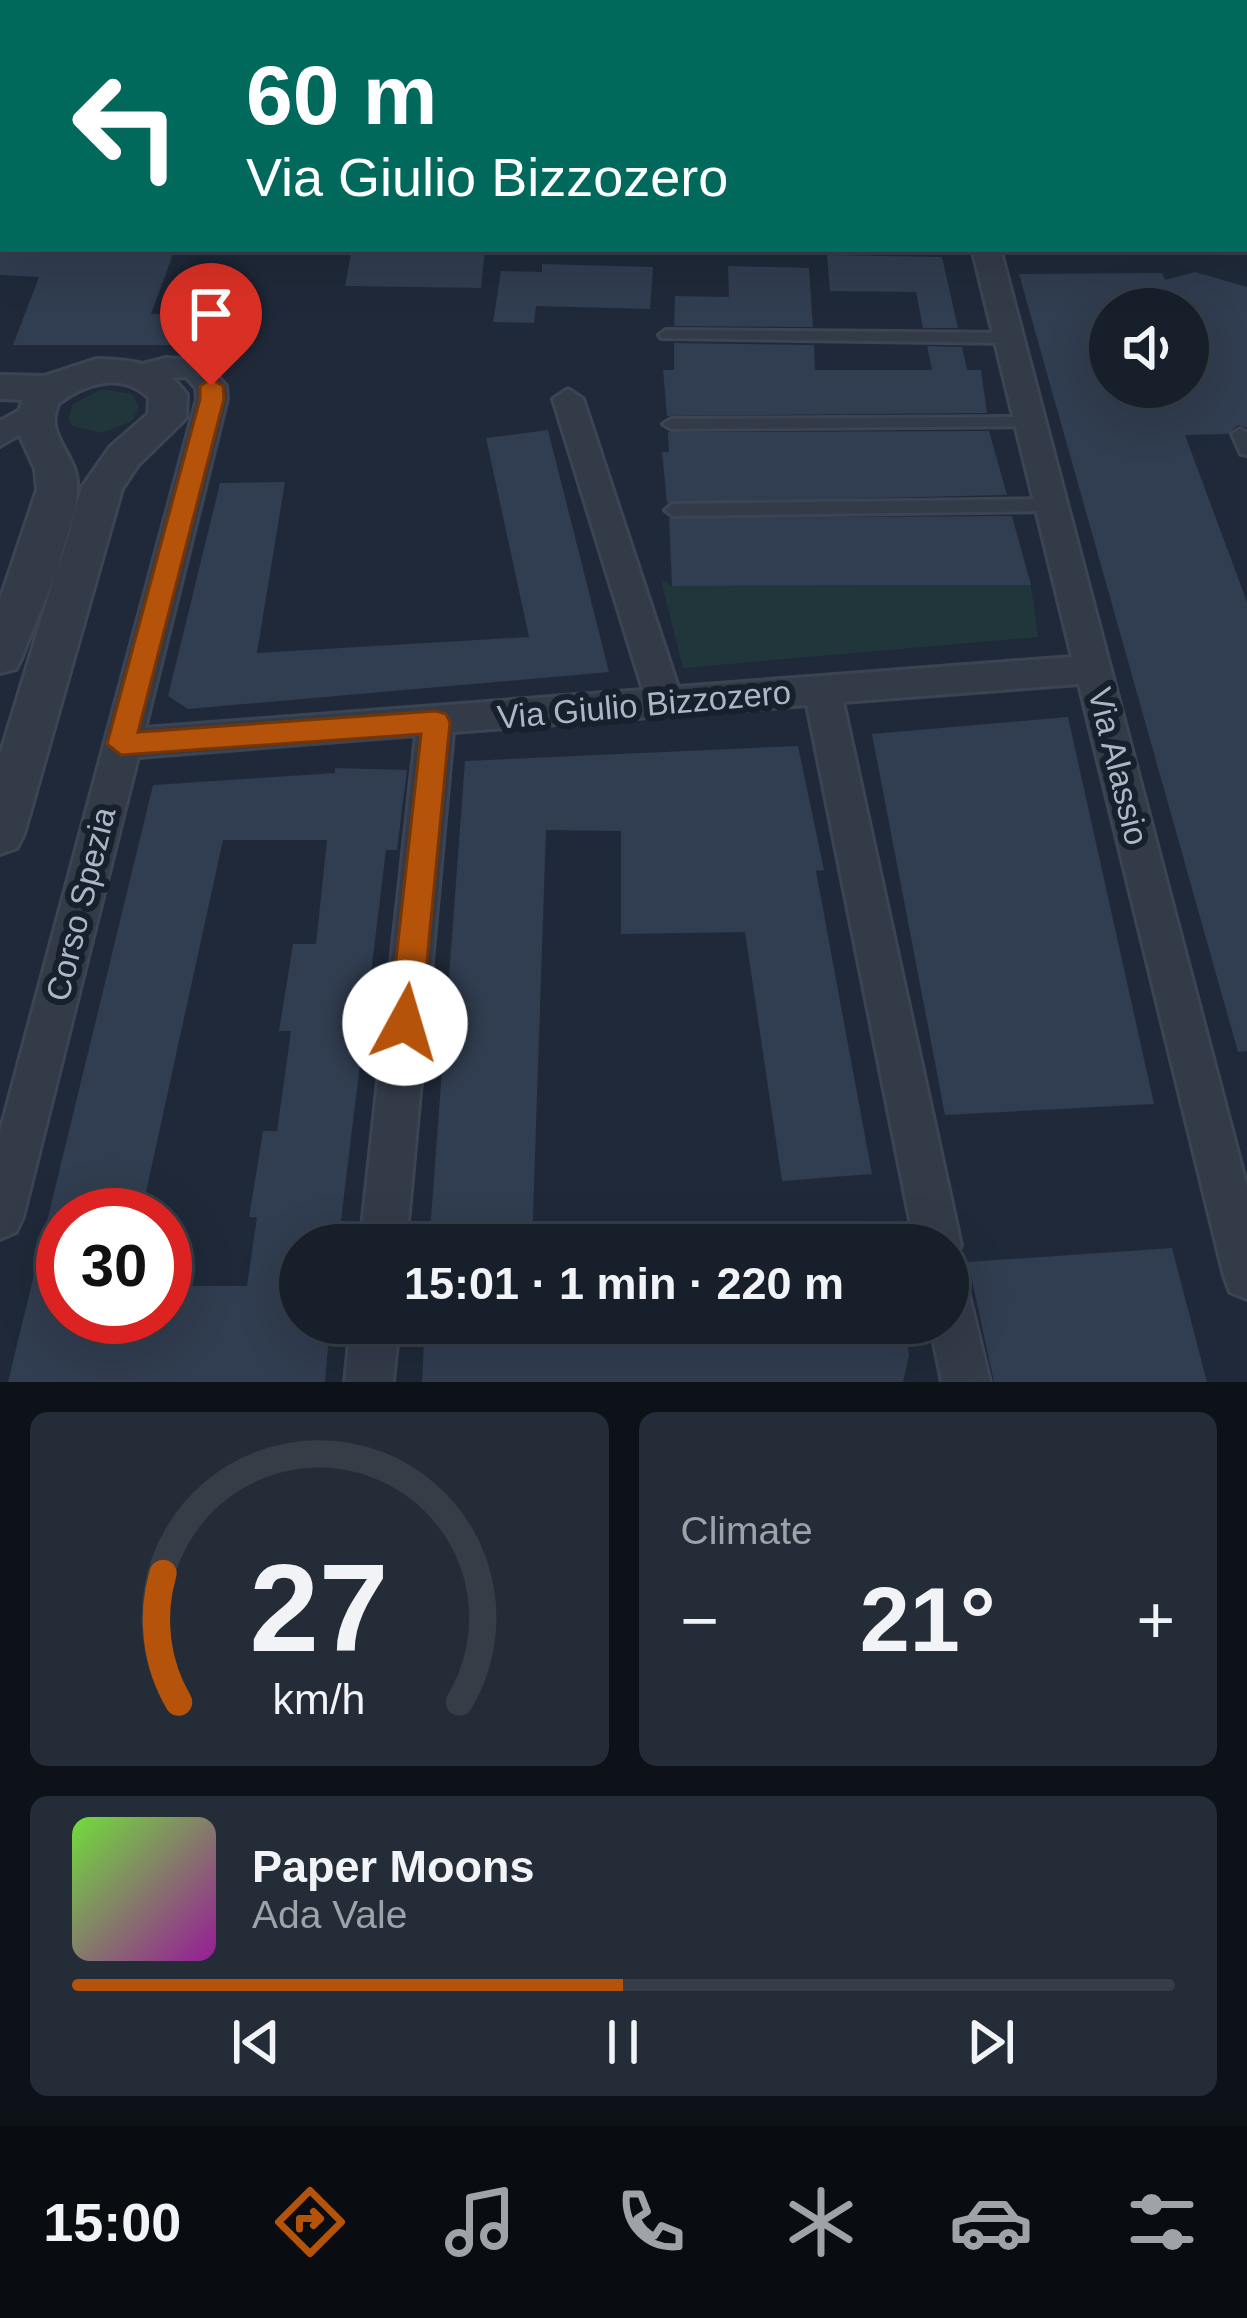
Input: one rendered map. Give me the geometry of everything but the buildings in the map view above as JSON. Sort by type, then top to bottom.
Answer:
[{"type":"street","name":"Via Alassio","points":[[988,256],[1247,1276]]},
{"type":"street","name":"Corso Spezia","points":[[0,387],[22,421],[108,370],[146,373],[166,367],[194,368],[211,386],[212,399],[0,1216]]},
{"type":"street","points":[[0,834],[102,487],[124,456],[167,418],[168,395],[146,373]]},
{"type":"street","points":[[568,399],[665,702]]},
{"type":"street","points":[[0,657],[57,489],[52,459],[22,421]]},
{"type":"street","name":"Via Giulio Bizzozero","points":[[121,744],[1095,669]]},
{"type":"street","points":[[822,690],[934,1224]]},
{"type":"street","points":[[385,1224],[436,722]]},
{"type":"street","points":[[369,1382],[373,1344]]},
{"type":"street","points":[[958,1344],[966,1382]]},
{"type":"lane","points":[[666,335],[1009,338]]},
{"type":"lane","points":[[670,424],[1031,422]]},
{"type":"lane","points":[[673,510],[1052,505]]},
{"type":"green space","points":[[102,389],[132,394],[139,407],[132,421],[102,433],[72,426],[68,419],[73,404]]},
{"type":"green space","points":[[661,580],[672,586],[1031,585],[1038,637],[683,668]]},
{"type":"route","points":[[211,386],[212,399],[121,744],[436,722],[405,1023]]}]
